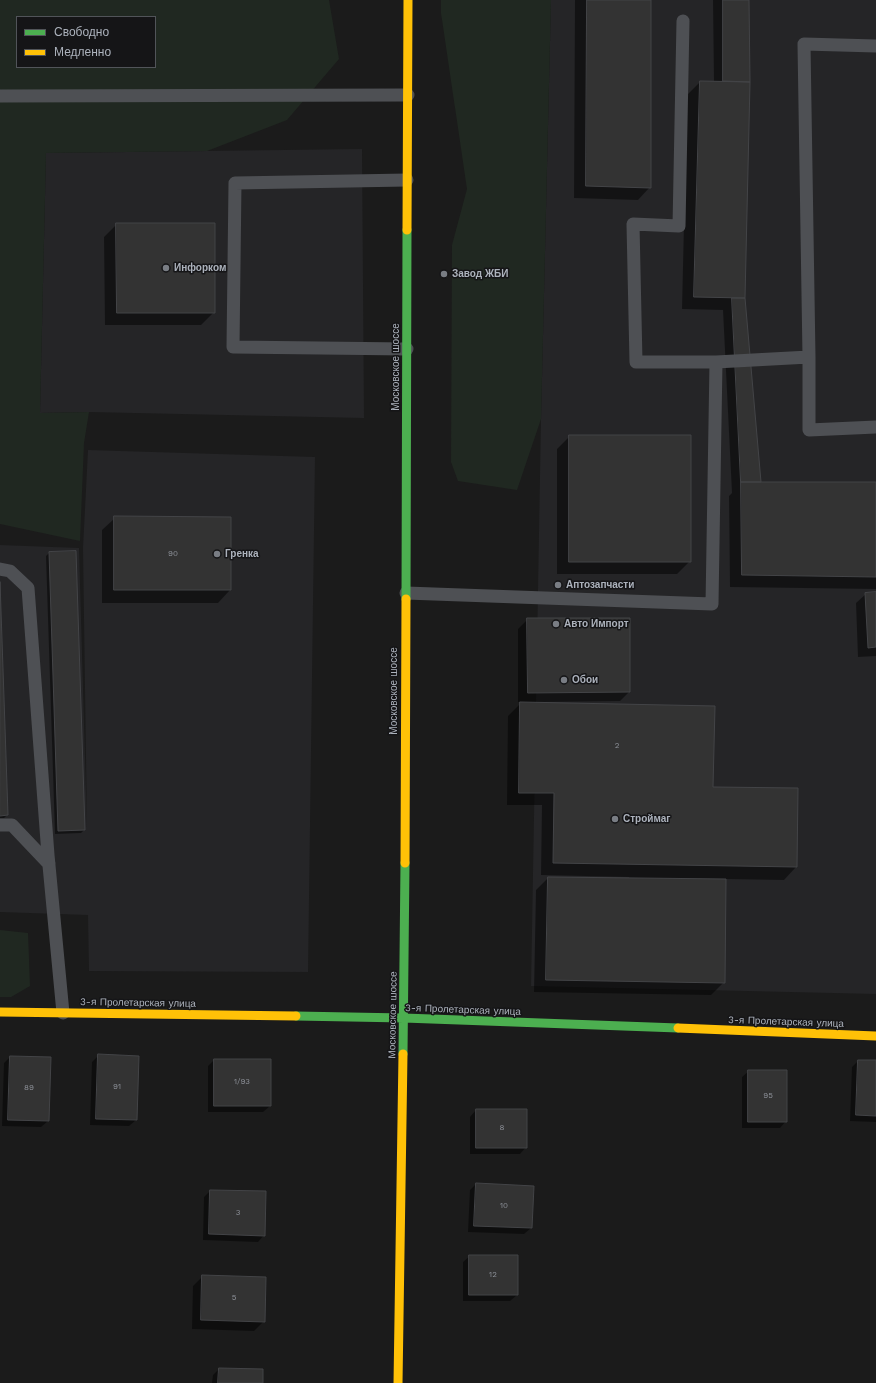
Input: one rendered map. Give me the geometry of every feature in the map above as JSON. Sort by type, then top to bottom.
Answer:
[{"type":"main road","name":"Московское шоссе","points":[[398,1383],[404,1018],[408,0]]},
{"type":"main road","name":"3-я Пролетарская улица","points":[[0,1012],[404,1018],[876,1036]]},
{"type":"lane","points":[[683,21],[679,226],[633,224],[636,362],[716,362],[809,357]]},
{"type":"lane","points":[[876,46],[804,44],[809,430],[876,427]]},
{"type":"lane","points":[[0,96],[408,95]]},
{"type":"lane","points":[[407,180],[235,183],[234,347],[407,349]]},
{"type":"lane","points":[[406,593],[712,604],[716,362]]},
{"type":"lane","points":[[0,569],[10,571],[28,588],[49,864],[63,1013]]},
{"type":"lane","points":[[0,825],[12,825],[49,864]]},
{"type":"shaded area","points":[[0,0],[329,0],[339,59],[287,120],[207,151],[46,153],[40,413],[89,412],[84,443],[80,541],[0,524]]},
{"type":"shaded area","points":[[441,0],[551,0],[541,419],[517,490],[458,481],[451,462],[452,245],[467,189],[441,13]]},
{"type":"shaded area","points":[[551,0],[876,0],[876,994],[531,986],[541,419]]},
{"type":"shaded area","points":[[362,149],[364,418],[89,412],[40,413],[46,153]]},
{"type":"shaded area","points":[[88,450],[315,457],[308,972],[89,971],[88,915],[0,912],[0,545],[79,548],[87,828],[83,548]]},
{"type":"shaded area","points":[[0,930],[28,933],[30,986],[11,997],[0,997]]},
{"type":"building","points":[[587,0],[651,0],[651,188],[586,186]]},
{"type":"building","points":[[723,0],[749,0],[750,82],[723,81]]},
{"type":"building","points":[[700,81],[750,82],[745,298],[694,297]]},
{"type":"building","name":"Инфорком","points":[[116,223],[215,223],[215,313],[117,313]]},
{"type":"building","points":[[732,298],[745,298],[761,482],[741,482]]},
{"type":"building","points":[[569,435],[691,435],[691,562],[569,562]]},
{"type":"building","points":[[741,482],[876,482],[876,577],[742,575]]},
{"type":"building","points":[[114,516],[231,517],[231,590],[114,590]]},
{"type":"building","points":[[76,551],[85,830],[58,831],[49,552]]},
{"type":"building","points":[[0,582],[8,815],[0,816]]},
{"type":"building","points":[[876,592],[876,647],[868,648],[865,593]]},
{"type":"building","points":[[527,618],[630,618],[630,692],[528,693]]},
{"type":"building","points":[[520,702],[715,706],[713,787],[798,788],[797,867],[553,863],[554,793],[519,793]]},
{"type":"building","points":[[548,877],[726,879],[725,983],[546,980]]},
{"type":"building","points":[[98,1054],[139,1056],[137,1120],[96,1119]]},
{"type":"building","points":[[10,1056],[51,1057],[49,1121],[8,1120]]},
{"type":"building","points":[[214,1059],[271,1059],[271,1106],[214,1106]]},
{"type":"building","points":[[858,1060],[876,1060],[876,1116],[856,1115]]},
{"type":"building","points":[[748,1070],[787,1070],[787,1122],[748,1122]]},
{"type":"building","points":[[476,1109],[527,1109],[527,1148],[476,1148]]},
{"type":"building","points":[[476,1183],[534,1186],[532,1228],[474,1226]]},
{"type":"building","points":[[210,1190],[266,1191],[265,1236],[209,1234]]},
{"type":"building","points":[[469,1255],[518,1255],[518,1295],[469,1295]]},
{"type":"building","points":[[202,1275],[266,1277],[265,1322],[201,1320]]},
{"type":"building","points":[[219,1368],[263,1369],[263,1383],[218,1383]]},
{"type":"traffic: fast","points":[[406,599],[407,230]]},
{"type":"traffic: fast","points":[[403,1054],[405,863]]},
{"type":"traffic: fast","points":[[296,1016],[404,1018],[678,1028]]},
{"type":"traffic: slow","points":[[407,230],[408,0]]},
{"type":"traffic: slow","points":[[405,863],[406,599]]},
{"type":"traffic: slow","points":[[0,1012],[296,1016]]},
{"type":"traffic: slow","points":[[678,1028],[876,1036]]},
{"type":"traffic: slow","points":[[398,1383],[403,1054]]},
{"type":"place","name":"Инфорком","points":[[166,268]]},
{"type":"place","name":"Завод ЖБИ","points":[[444,274]]},
{"type":"place","name":"Гренка","points":[[217,554]]},
{"type":"place","name":"Аптозапчасти","points":[[558,585]]},
{"type":"place","name":"Авто Импорт","points":[[556,624]]},
{"type":"place","name":"Обои","points":[[564,680]]},
{"type":"place","name":"Строймаг","points":[[615,819]]}]
